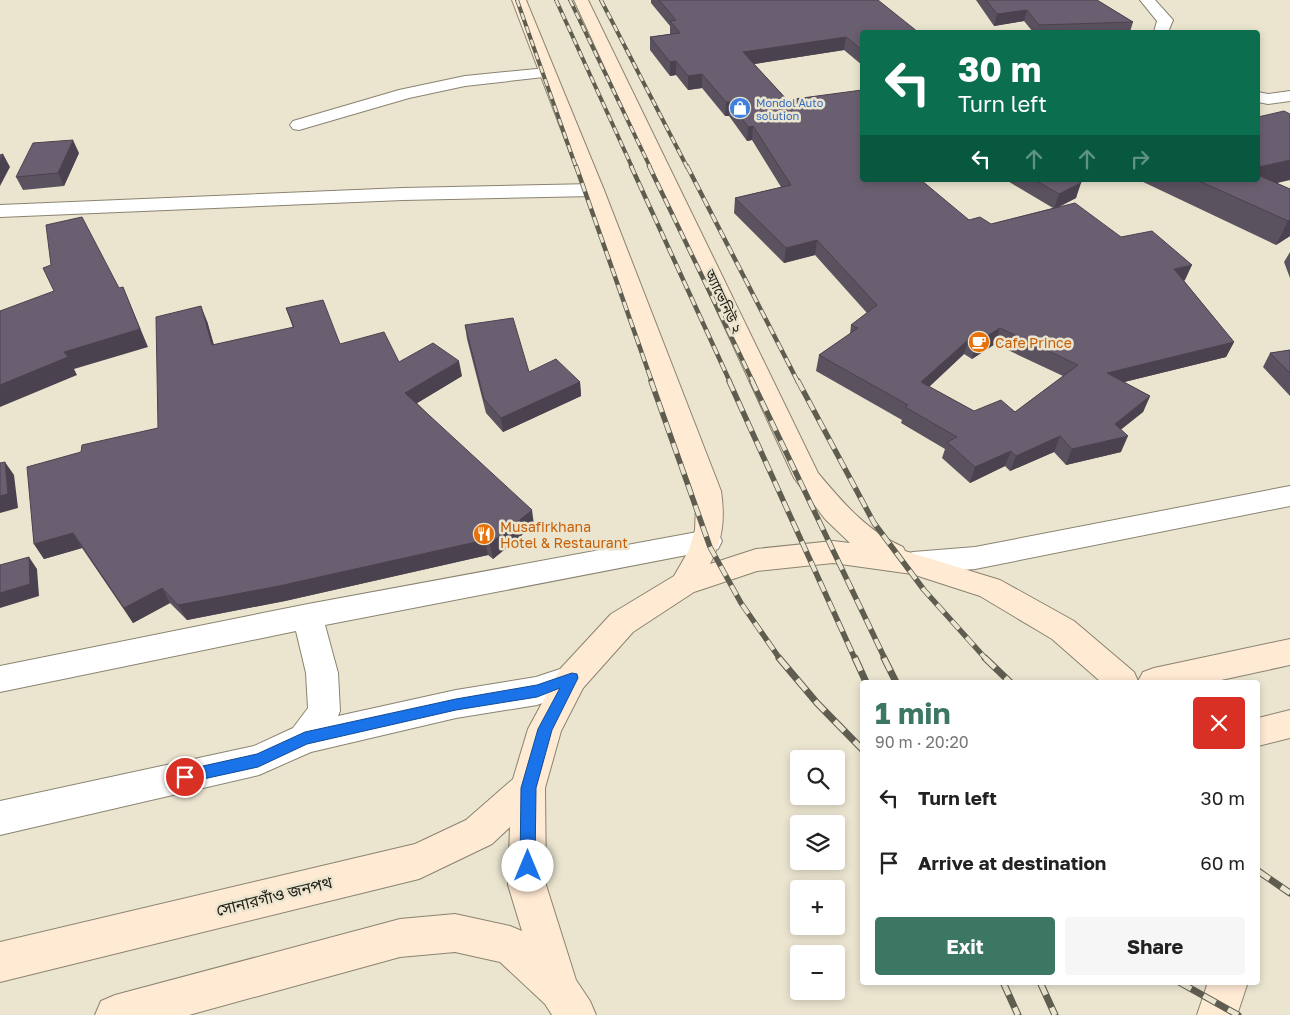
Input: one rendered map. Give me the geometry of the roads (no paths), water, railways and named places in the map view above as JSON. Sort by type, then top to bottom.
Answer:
[{"type":"main road","points":[[519,0],[594,190],[707,491],[711,514],[708,541],[684,584]]},
{"type":"main road","name":"অ্যাভেনিউ ২","points":[[581,0],[808,478],[832,509],[856,533],[881,550],[913,562]]},
{"type":"main road","points":[[568,1002],[527,885],[528,788],[545,729],[572,678],[622,623],[684,584],[756,560],[833,552],[913,562],[990,588],[1063,630],[1120,680]]},
{"type":"main road","points":[[1163,680],[1290,652]]},
{"type":"main road","points":[[1260,732],[1290,724]]},
{"type":"main road","name":"সোনারগাঁও জনপথ","points":[[0,962],[419,861],[479,832],[528,788]]},
{"type":"main road","points":[[115,1015],[400,938],[455,933],[510,945],[568,1002]]},
{"type":"main road","points":[[1217,1015],[1227,985]]},
{"type":"street","points":[[1147,0],[1165,20],[1162,30]]},
{"type":"street","points":[[299,125],[406,94],[464,81],[547,73]]},
{"type":"street","points":[[1260,97],[1268,99],[1290,96]]},
{"type":"street","points":[[0,211],[403,194],[594,190]]},
{"type":"street","points":[[913,562],[975,558],[1290,496]]},
{"type":"street","points":[[0,679],[308,616],[708,541]]},
{"type":"street","points":[[305,738],[324,711],[322,673],[308,616]]},
{"type":"street","points":[[0,818],[258,760],[305,738],[456,704],[537,691],[572,678]]},
{"type":"railway","points":[[517,0],[576,167]]},
{"type":"railway","points":[[556,0],[632,167]]},
{"type":"railway","points":[[570,0],[650,167]]},
{"type":"railway","points":[[601,0],[687,167]]},
{"type":"railway","points":[[576,166],[652,382]]},
{"type":"railway","points":[[631,166],[730,382]]},
{"type":"railway","points":[[649,166],[753,382]]},
{"type":"railway","points":[[687,166],[798,382]]},
{"type":"railway","points":[[651,381],[710,547],[741,603],[780,659]]},
{"type":"railway","points":[[729,381],[855,659]]},
{"type":"railway","points":[[752,381],[885,659]]},
{"type":"railway","points":[[798,381],[874,523],[924,590],[986,659]]},
{"type":"railway","points":[[779,658],[817,703],[860,747]]},
{"type":"railway","points":[[855,658],[865,680]]},
{"type":"railway","points":[[884,658],[895,680]]},
{"type":"railway","points":[[986,659],[1008,680]]},
{"type":"railway","points":[[1260,872],[1290,893]]},
{"type":"railway","points":[[1004,985],[1018,1015]]},
{"type":"railway","points":[[1041,985],[1055,1015]]},
{"type":"railway","points":[[1184,985],[1238,1015]]},
{"type":"place","name":"Mondol Auto solution","points":[[740,108]]},
{"type":"place","name":"Cafe Prince","points":[[979,342]]},
{"type":"place","name":"Musafirkhana Hotel & Restaurant","points":[[484,534]]}]
